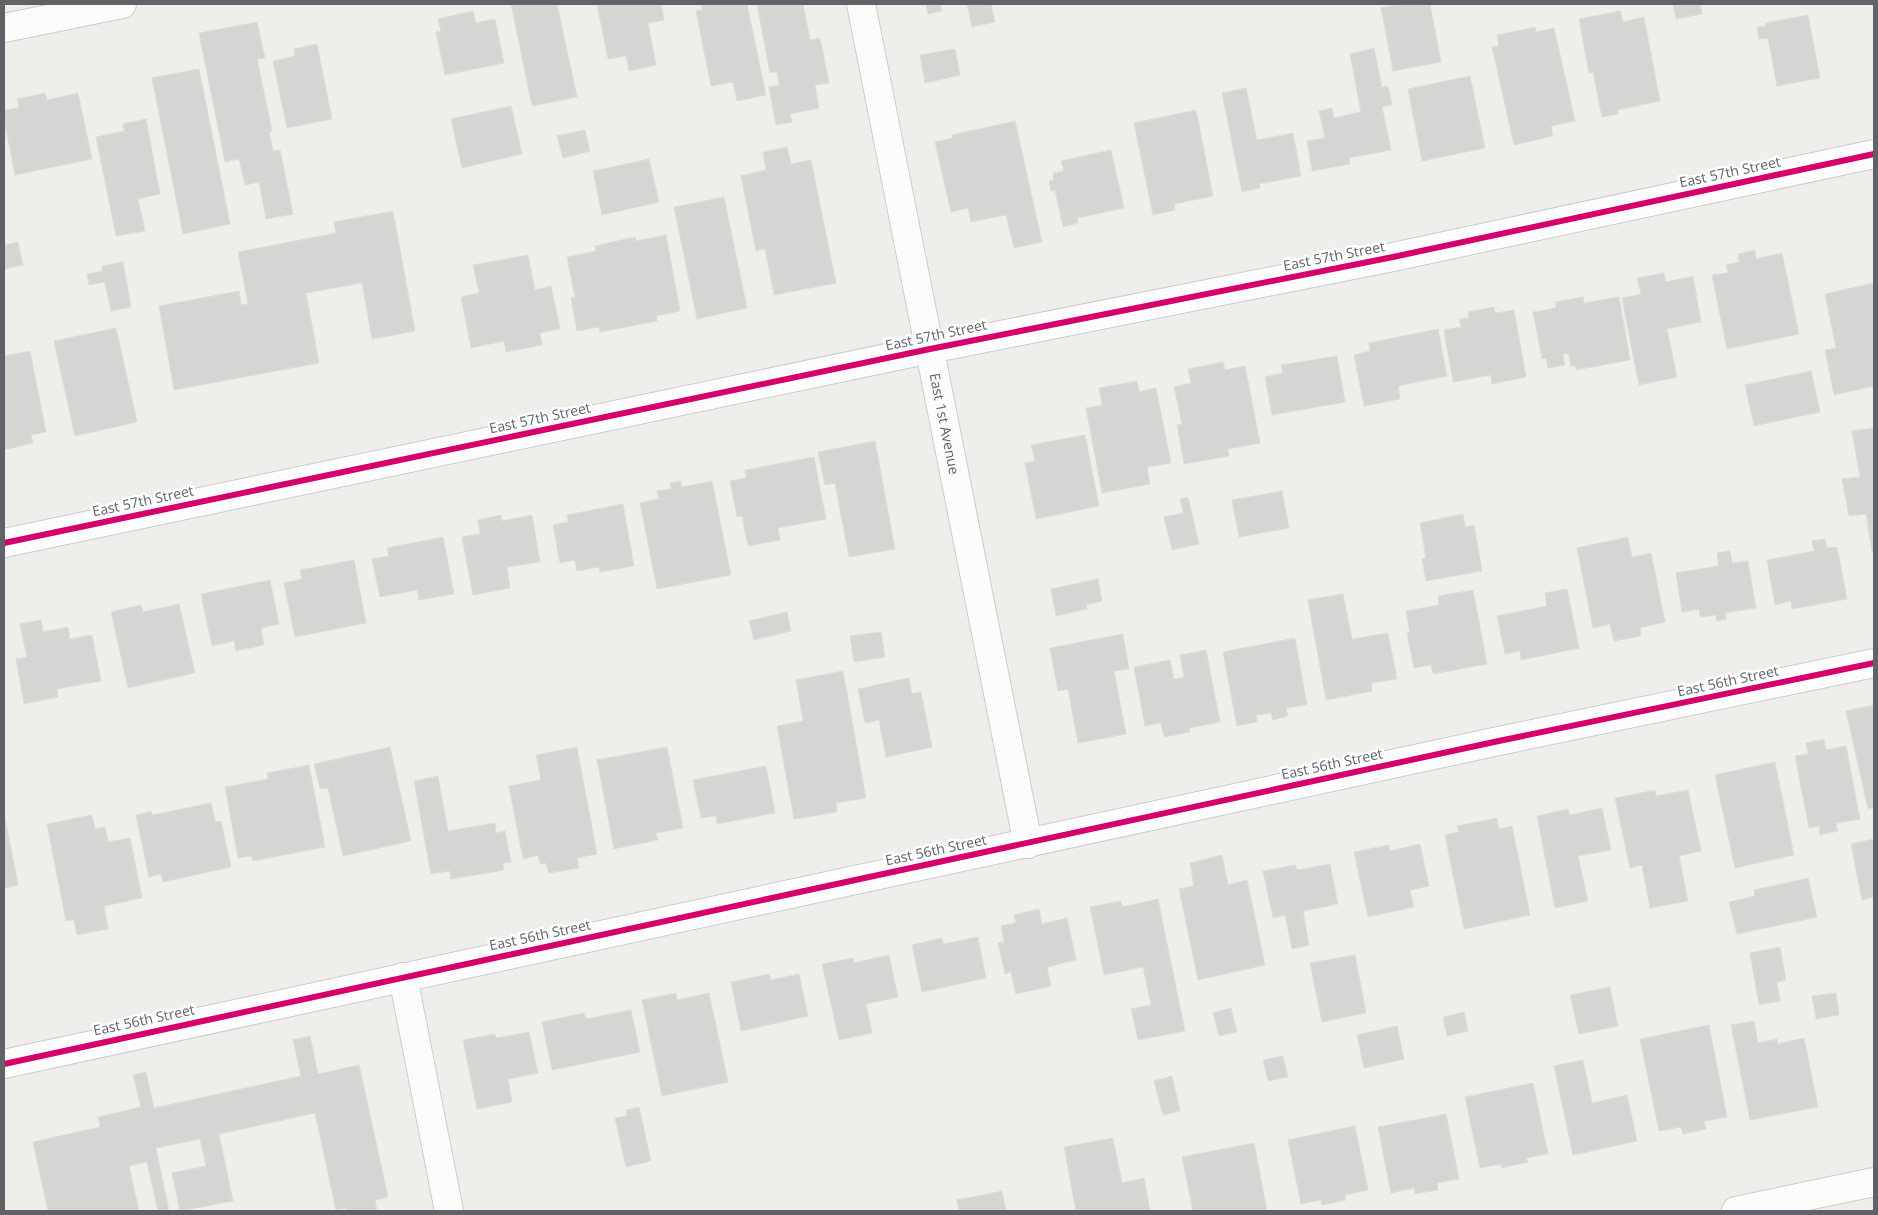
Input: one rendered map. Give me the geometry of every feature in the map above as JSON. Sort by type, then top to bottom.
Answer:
[{"type":"street","points":[[4,28],[122,4]]},
{"type":"street","name":"East 1st Avenue","points":[[861,4],[1028,844]]},
{"type":"street","name":"East 57th Street","points":[[4,543],[930,349],[1384,259],[1874,154]]},
{"type":"street","name":"East 56th Street","points":[[4,1064],[1494,742],[1874,664]]},
{"type":"street","points":[[403,977],[449,1211]]},
{"type":"street","points":[[1736,1211],[1874,1182]]},
{"type":"building","points":[[511,4],[557,4],[577,97],[532,106]]},
{"type":"building","points":[[597,4],[661,4],[664,20],[648,23],[656,65],[629,71],[626,56],[608,59]]},
{"type":"building","points":[[701,4],[747,4],[766,95],[737,101],[733,82],[711,86],[696,11],[702,10]]},
{"type":"building","points":[[757,4],[803,4],[810,40],[820,38],[829,83],[815,85],[819,108],[790,114],[792,122],[776,125],[769,87],[779,85],[777,72],[770,73]]},
{"type":"building","points":[[926,4],[940,4],[942,11],[928,14]]},
{"type":"building","points":[[967,4],[991,4],[995,22],[972,27]]},
{"type":"building","points":[[1402,4],[1430,4],[1441,62],[1393,71],[1381,8]]},
{"type":"building","points":[[1673,4],[1700,4],[1702,14],[1676,19]]},
{"type":"building","points":[[473,11],[476,23],[495,19],[504,63],[445,75],[436,32],[441,31],[438,19]]},
{"type":"building","points":[[1620,11],[1623,22],[1644,17],[1660,101],[1617,110],[1618,114],[1602,117],[1593,72],[1589,73],[1579,19]]},
{"type":"building","points":[[1808,15],[1820,78],[1777,86],[1768,38],[1759,39],[1757,27],[1766,26],[1765,23]]},
{"type":"building","points":[[257,22],[265,58],[257,59],[272,131],[269,132],[273,151],[280,150],[293,214],[266,219],[259,182],[245,185],[239,159],[225,162],[199,33]]},
{"type":"building","points":[[1535,27],[1536,32],[1554,28],[1575,121],[1551,126],[1553,136],[1514,145],[1492,47],[1499,46],[1497,35]]},
{"type":"building","points":[[317,44],[332,119],[287,128],[273,61],[295,56],[294,49]]},
{"type":"building","points":[[1374,48],[1382,87],[1388,86],[1392,105],[1382,107],[1391,150],[1349,158],[1350,164],[1312,171],[1307,141],[1325,138],[1319,111],[1332,108],[1334,118],[1361,112],[1350,54]]},
{"type":"building","points":[[955,49],[960,75],[925,83],[920,55]]},
{"type":"building","points":[[199,69],[230,224],[183,234],[152,78]]},
{"type":"building","points":[[1470,76],[1485,148],[1422,161],[1408,89]]},
{"type":"building","points":[[1246,88],[1257,140],[1293,133],[1301,176],[1259,184],[1260,188],[1242,192],[1222,93]]},
{"type":"building","points":[[45,93],[47,100],[78,93],[92,159],[15,175],[4,119],[4,110],[19,108],[17,99]]},
{"type":"building","points":[[511,106],[522,154],[462,168],[451,119]]},
{"type":"building","points":[[1196,110],[1213,196],[1174,204],[1175,210],[1153,215],[1134,123]]},
{"type":"building","points":[[146,119],[160,194],[138,199],[145,231],[116,236],[96,137],[124,131],[123,124]]},
{"type":"building","points":[[1015,121],[1042,242],[1014,248],[1006,215],[971,222],[968,208],[951,212],[935,142],[953,138],[952,135]]},
{"type":"building","points":[[585,130],[590,151],[563,158],[557,136]]},
{"type":"building","points":[[787,147],[791,164],[811,160],[836,283],[774,295],[765,249],[756,251],[741,176],[766,170],[763,152]]},
{"type":"building","points":[[1111,150],[1124,208],[1077,218],[1078,223],[1063,227],[1055,190],[1051,191],[1049,181],[1054,180],[1053,173],[1064,171],[1061,161]]},
{"type":"building","points":[[649,159],[659,202],[602,215],[593,171]]},
{"type":"building","points":[[724,197],[747,308],[697,319],[674,207]]},
{"type":"building","points":[[393,211],[415,331],[372,339],[362,283],[306,293],[319,363],[174,390],[159,306],[239,291],[241,305],[248,304],[238,252],[336,233],[334,222]]},
{"type":"building","points":[[666,235],[680,311],[656,316],[657,321],[600,332],[599,327],[577,331],[571,298],[575,297],[567,257],[596,251],[595,246],[635,237],[636,241]]},
{"type":"building","points":[[18,242],[23,265],[4,269],[4,245]]},
{"type":"building","points":[[1755,250],[1756,259],[1782,253],[1799,334],[1727,349],[1712,275],[1728,273],[1726,265],[1739,262],[1738,254]]},
{"type":"building","points":[[528,255],[535,290],[551,286],[560,329],[540,333],[542,345],[506,352],[504,341],[471,348],[461,297],[479,293],[473,265]]},
{"type":"building","points":[[123,262],[131,307],[111,311],[105,282],[89,285],[87,274],[102,271],[102,266]]},
{"type":"building","points":[[1664,273],[1666,282],[1693,276],[1701,322],[1667,329],[1677,377],[1639,385],[1622,298],[1641,294],[1637,278]]},
{"type":"building","points":[[1874,283],[1874,386],[1834,395],[1825,350],[1836,348],[1825,294]]},
{"type":"building","points":[[1583,297],[1584,303],[1619,297],[1630,360],[1576,370],[1576,366],[1571,366],[1568,353],[1563,354],[1565,365],[1548,368],[1546,358],[1542,359],[1533,312],[1556,308],[1555,302]]},
{"type":"building","points":[[1494,307],[1495,313],[1514,310],[1526,377],[1492,384],[1491,375],[1453,382],[1444,330],[1461,327],[1459,319],[1469,318],[1468,312]]},
{"type":"building","points":[[116,328],[137,422],[75,436],[54,341]]},
{"type":"building","points":[[1438,329],[1447,376],[1398,386],[1400,399],[1364,406],[1354,355],[1370,351],[1369,343]]},
{"type":"building","points":[[30,351],[46,432],[31,435],[33,443],[4,450],[4,356]]},
{"type":"building","points":[[1337,356],[1345,402],[1272,415],[1265,377],[1283,373],[1281,365]]},
{"type":"building","points":[[1223,362],[1225,370],[1245,366],[1260,443],[1228,449],[1229,456],[1184,464],[1177,425],[1182,424],[1174,387],[1191,383],[1188,369]]},
{"type":"building","points":[[1811,371],[1820,412],[1754,426],[1745,385]]},
{"type":"building","points":[[1137,381],[1139,392],[1156,388],[1171,463],[1147,467],[1150,484],[1102,493],[1086,408],[1102,405],[1099,388]]},
{"type":"building","points":[[1874,428],[1874,551],[1872,552],[1866,514],[1849,516],[1842,479],[1860,477],[1852,431]]},
{"type":"building","points":[[1085,435],[1099,506],[1036,519],[1025,463],[1035,461],[1031,445]]},
{"type":"building","points":[[875,441],[895,549],[849,557],[835,483],[825,485],[818,452]]},
{"type":"building","points":[[814,457],[826,519],[778,528],[780,540],[748,546],[742,516],[737,517],[730,481],[746,478],[745,470]]},
{"type":"building","points":[[681,481],[682,487],[712,481],[731,575],[657,589],[640,503],[659,499],[657,491],[671,489],[670,483]]},
{"type":"building","points":[[1282,491],[1289,528],[1239,537],[1232,500]]},
{"type":"building","points":[[1188,497],[1199,544],[1172,550],[1164,517],[1183,513],[1180,499]]},
{"type":"building","points":[[623,504],[634,566],[600,572],[599,567],[577,571],[575,560],[560,563],[553,525],[568,522],[567,515]]},
{"type":"building","points":[[1463,514],[1465,527],[1474,525],[1482,571],[1426,581],[1422,559],[1426,558],[1420,523]]},
{"type":"building","points":[[501,515],[502,521],[532,515],[540,562],[507,567],[510,588],[473,595],[462,537],[480,534],[478,520]]},
{"type":"building","points":[[443,537],[454,594],[419,600],[417,590],[380,597],[372,559],[389,556],[387,548]]},
{"type":"building","points":[[1628,537],[1632,557],[1651,553],[1665,622],[1640,628],[1641,636],[1614,641],[1610,624],[1593,628],[1577,548]]},
{"type":"building","points":[[1825,539],[1827,548],[1837,547],[1847,599],[1792,609],[1791,601],[1775,605],[1767,560],[1814,551],[1812,541]]},
{"type":"building","points":[[1730,551],[1732,563],[1748,561],[1756,608],[1725,613],[1726,619],[1717,621],[1716,615],[1700,617],[1699,609],[1682,612],[1676,573],[1719,566],[1717,553]]},
{"type":"building","points":[[354,560],[366,623],[295,637],[284,583],[302,579],[300,570]]},
{"type":"building","points":[[1098,579],[1102,601],[1086,605],[1087,609],[1056,616],[1051,589]]},
{"type":"building","points":[[270,580],[279,624],[261,628],[264,645],[236,651],[234,641],[212,646],[201,594]]},
{"type":"building","points":[[1567,589],[1579,648],[1521,660],[1520,651],[1505,654],[1497,616],[1547,606],[1545,593]]},
{"type":"building","points":[[1473,590],[1487,664],[1433,674],[1431,665],[1414,668],[1407,633],[1410,632],[1406,611],[1439,605],[1438,596]]},
{"type":"building","points":[[1343,594],[1352,639],[1388,633],[1397,679],[1371,683],[1372,691],[1326,700],[1308,600]]},
{"type":"building","points":[[179,604],[195,673],[128,688],[111,612],[141,605],[143,612]]},
{"type":"building","points":[[787,612],[791,631],[754,640],[749,621]]},
{"type":"building","points":[[41,620],[43,632],[68,627],[70,639],[92,635],[101,681],[57,689],[58,697],[24,704],[16,659],[27,657],[20,624]]},
{"type":"building","points":[[881,632],[885,657],[854,662],[850,636]]},
{"type":"building","points":[[1123,634],[1129,669],[1114,671],[1126,734],[1078,743],[1068,689],[1058,691],[1050,648]]},
{"type":"building","points":[[1295,638],[1307,705],[1286,708],[1288,716],[1273,720],[1271,713],[1256,715],[1257,722],[1237,726],[1223,652]]},
{"type":"building","points":[[1206,650],[1220,722],[1189,728],[1190,732],[1164,737],[1161,723],[1145,726],[1134,667],[1170,660],[1174,679],[1184,677],[1180,655]]},
{"type":"building","points":[[843,671],[866,798],[836,803],[837,812],[794,819],[777,726],[803,721],[796,680]]},
{"type":"building","points":[[909,678],[912,694],[921,692],[932,747],[886,757],[879,720],[865,723],[858,689]]},
{"type":"building","points":[[1874,705],[1874,807],[1868,809],[1846,711]]},
{"type":"building","points":[[1824,739],[1826,750],[1846,746],[1860,819],[1836,823],[1838,831],[1820,835],[1819,826],[1809,828],[1795,756],[1808,754],[1806,743]]},
{"type":"building","points":[[390,747],[411,841],[343,856],[328,788],[320,789],[314,764]]},
{"type":"building","points":[[577,747],[597,854],[577,858],[579,868],[549,873],[546,863],[540,864],[538,855],[523,859],[509,786],[541,780],[536,755]]},
{"type":"building","points":[[667,747],[683,828],[656,833],[658,840],[614,849],[597,760]]},
{"type":"building","points":[[1775,762],[1794,855],[1735,868],[1715,775]]},
{"type":"building","points":[[309,765],[325,847],[253,861],[251,856],[238,858],[225,787],[268,779],[267,773]]},
{"type":"building","points":[[766,766],[775,813],[717,824],[716,816],[701,818],[693,780]]},
{"type":"building","points":[[438,776],[448,831],[495,823],[496,833],[505,831],[511,862],[503,863],[504,870],[451,879],[450,871],[431,874],[414,781]]},
{"type":"building","points":[[1655,790],[1656,796],[1688,790],[1701,851],[1679,856],[1688,901],[1650,908],[1642,865],[1630,868],[1615,798]]},
{"type":"building","points":[[211,803],[215,822],[221,821],[231,867],[163,882],[161,874],[149,877],[136,815],[151,811],[152,815]]},
{"type":"building","points":[[1602,808],[1611,850],[1578,856],[1588,901],[1555,908],[1537,816],[1568,809],[1570,815]]},
{"type":"building","points":[[4,813],[18,885],[4,888]]},
{"type":"building","points":[[92,815],[95,829],[105,827],[108,842],[130,838],[142,898],[104,906],[108,929],[77,935],[74,920],[66,921],[47,824]]},
{"type":"building","points":[[1497,818],[1499,829],[1512,826],[1530,915],[1464,929],[1445,835],[1459,832],[1457,826]]},
{"type":"building","points":[[1874,839],[1874,897],[1862,900],[1851,844]]},
{"type":"building","points":[[1420,844],[1429,886],[1410,890],[1414,907],[1368,917],[1354,852],[1389,845],[1390,851]]},
{"type":"building","points":[[1222,855],[1228,885],[1247,880],[1265,965],[1198,980],[1179,889],[1194,886],[1190,863]]},
{"type":"building","points":[[1330,864],[1338,904],[1303,911],[1309,945],[1292,949],[1285,915],[1273,918],[1263,871],[1295,865],[1297,870]]},
{"type":"building","points":[[1808,878],[1817,917],[1737,934],[1729,902],[1755,896],[1754,890]]},
{"type":"building","points":[[1158,899],[1185,1031],[1138,1040],[1131,1009],[1151,1005],[1143,967],[1104,975],[1090,907],[1121,901],[1122,907]]},
{"type":"building","points":[[1039,909],[1042,924],[1067,918],[1076,960],[1047,967],[1051,986],[1016,994],[1011,972],[1005,974],[998,943],[1004,942],[1001,926],[1016,923],[1014,915]]},
{"type":"building","points":[[978,937],[986,978],[922,992],[912,945],[942,938],[943,944]]},
{"type":"building","points":[[1780,947],[1786,980],[1777,982],[1780,1001],[1759,1005],[1750,953]]},
{"type":"building","points":[[889,955],[898,997],[866,1004],[872,1033],[839,1040],[822,964],[853,958],[854,963]]},
{"type":"building","points":[[1355,955],[1366,1013],[1322,1022],[1310,963]]},
{"type":"building","points":[[769,974],[771,980],[799,974],[808,1016],[741,1031],[731,982]]},
{"type":"building","points":[[1610,987],[1618,1026],[1579,1034],[1570,995]]},
{"type":"building","points":[[676,993],[677,1000],[709,993],[728,1082],[662,1096],[642,1000]]},
{"type":"building","points":[[1836,993],[1839,1015],[1816,1019],[1812,996]]},
{"type":"building","points":[[1231,1008],[1237,1032],[1219,1036],[1213,1013]]},
{"type":"building","points":[[631,1010],[640,1052],[552,1070],[542,1022],[584,1013],[586,1019]]},
{"type":"building","points":[[1464,1012],[1468,1031],[1447,1036],[1443,1017]]},
{"type":"building","points":[[1754,1021],[1758,1043],[1777,1039],[1778,1044],[1804,1038],[1818,1107],[1750,1120],[1731,1025]]},
{"type":"building","points":[[1709,1025],[1727,1117],[1704,1121],[1706,1129],[1683,1134],[1681,1127],[1659,1131],[1640,1039]]},
{"type":"building","points":[[1397,1026],[1404,1059],[1364,1068],[1357,1035]]},
{"type":"building","points":[[529,1032],[538,1073],[508,1079],[512,1102],[477,1109],[463,1040],[495,1034],[496,1038]]},
{"type":"building","points":[[310,1036],[318,1074],[359,1065],[388,1197],[375,1200],[377,1211],[347,1211],[346,1208],[336,1210],[315,1113],[219,1134],[233,1201],[180,1211],[172,1173],[206,1166],[200,1139],[156,1148],[169,1211],[158,1211],[147,1162],[129,1166],[139,1211],[48,1211],[33,1142],[100,1127],[98,1117],[141,1107],[133,1075],[146,1072],[154,1108],[301,1076],[293,1040]]},
{"type":"building","points":[[1283,1056],[1288,1077],[1268,1081],[1263,1060]]},
{"type":"building","points":[[1583,1060],[1592,1103],[1627,1095],[1637,1141],[1573,1155],[1554,1066]]},
{"type":"building","points":[[1172,1076],[1180,1111],[1163,1115],[1154,1081]]},
{"type":"building","points":[[1533,1083],[1548,1154],[1526,1158],[1528,1162],[1501,1168],[1501,1164],[1480,1168],[1465,1097]]},
{"type":"building","points":[[639,1107],[651,1161],[626,1167],[615,1118],[627,1116],[626,1110]]},
{"type":"building","points":[[1446,1114],[1459,1179],[1437,1183],[1438,1190],[1415,1194],[1414,1188],[1391,1193],[1378,1127]]},
{"type":"building","points":[[1355,1126],[1368,1190],[1345,1195],[1346,1200],[1322,1205],[1321,1200],[1301,1204],[1288,1140]]},
{"type":"building","points":[[1113,1138],[1122,1183],[1144,1178],[1150,1211],[1076,1211],[1064,1147]]},
{"type":"building","points":[[1254,1143],[1267,1211],[1193,1211],[1182,1157]]},
{"type":"building","points":[[1002,1191],[1006,1211],[959,1211],[957,1200]]},
{"type":"cycle path","points":[[4,543],[930,349],[1393,257],[1874,154]]},
{"type":"cycle path","points":[[4,1064],[1494,742],[1874,663]]}]
